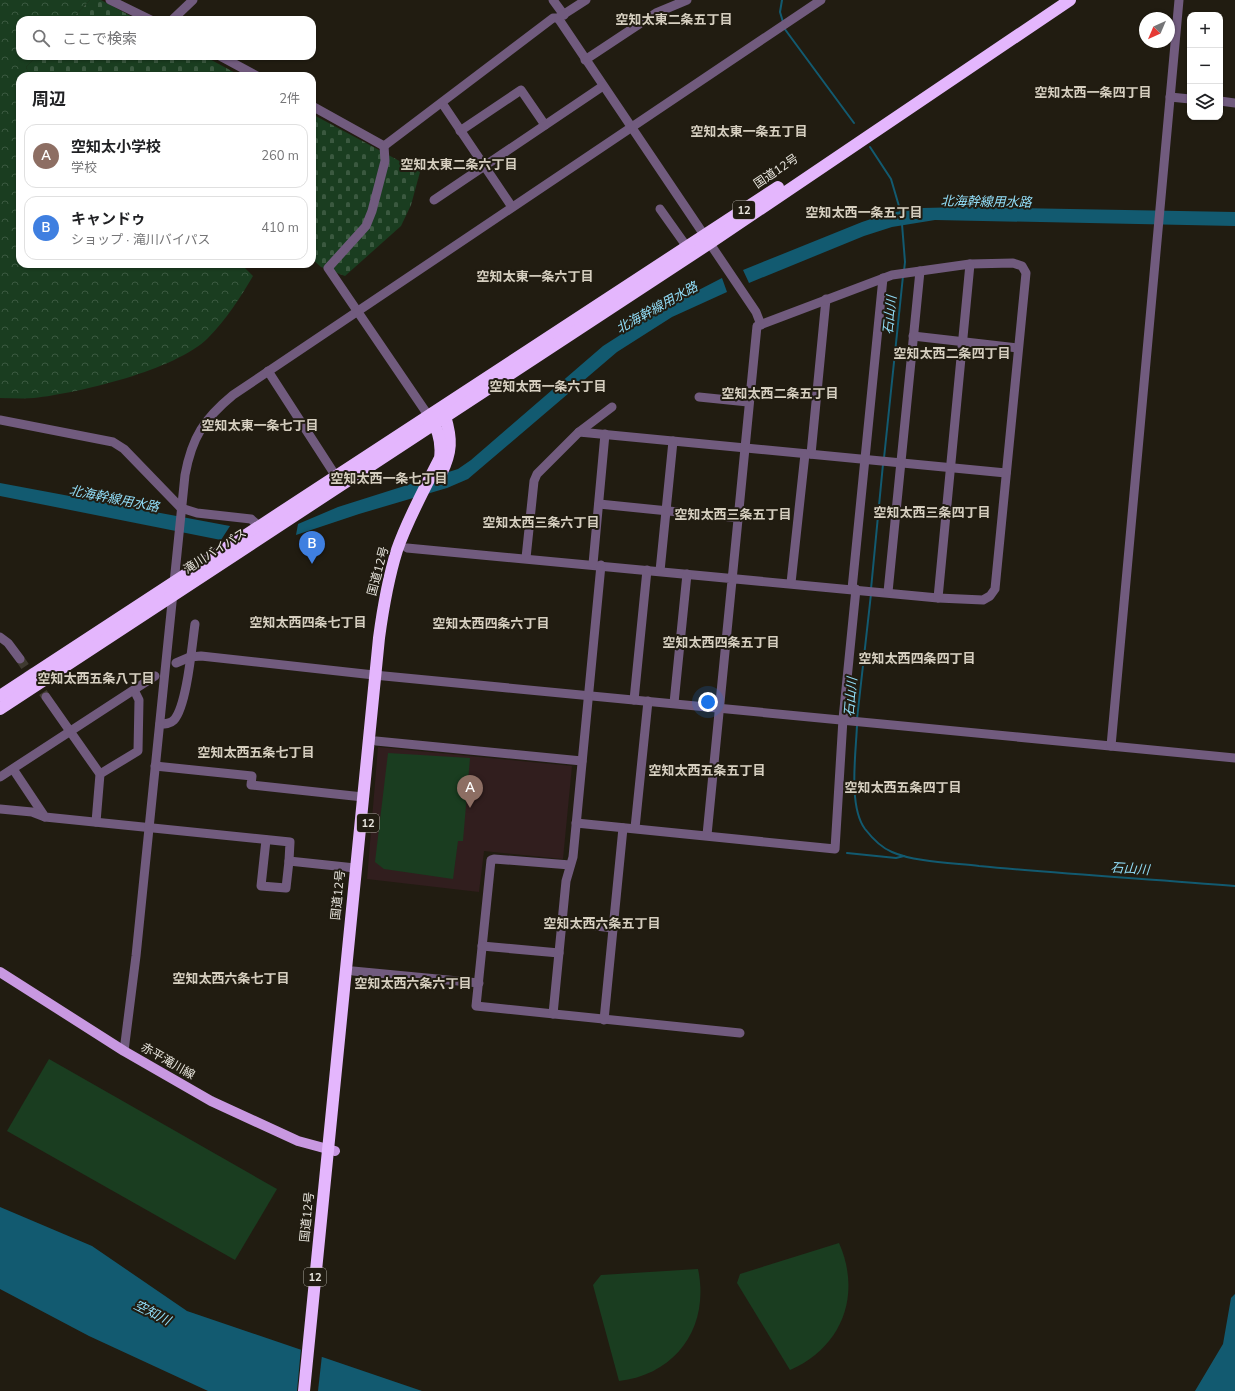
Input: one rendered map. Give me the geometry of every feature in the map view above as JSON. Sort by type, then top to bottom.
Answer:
[{"type":"highway","name":"国道12号","points":[[331,1150],[353,970],[376,741],[378,675],[383,605],[397,550],[440,466],[449,458],[449,428],[445,416],[708,239],[1057,0]]},
{"type":"highway","name":"国道12号","points":[[440,466],[441,449],[431,419],[687,247],[708,239],[1070,0]]},
{"type":"highway","points":[[431,419],[445,416]]},
{"type":"highway","name":"滝川バイパス","points":[[0,709],[173,595],[338,480],[431,419]]},
{"type":"highway","name":"滝川バイパス","points":[[0,696],[259,526],[338,480]]},
{"type":"highway","name":"国道12号","points":[[311,1391],[355,868],[378,675],[391,605],[406,548],[422,502]]},
{"type":"highway","name":"国道12号","points":[[304,1391],[330,1165]]},
{"type":"main road","name":"赤平滝川線","points":[[0,972],[124,1051],[211,1101],[298,1141],[331,1150]]},
{"type":"street","points":[[110,0],[143,16]]},
{"type":"street","points":[[176,16],[193,0]]},
{"type":"street","points":[[553,0],[585,60],[708,239],[756,312],[761,325]]},
{"type":"street","points":[[384,146],[552,18],[561,16],[586,0]]},
{"type":"street","points":[[585,60],[656,13],[687,0]]},
{"type":"street","points":[[1111,746],[1179,0]]},
{"type":"street","points":[[124,1051],[156,766],[188,455],[201,426],[221,404],[268,371],[777,30],[814,2]]},
{"type":"street","points":[[227,60],[249,72]]},
{"type":"street","points":[[434,200],[603,86]]},
{"type":"street","points":[[460,131],[521,90],[545,125]]},
{"type":"street","points":[[1170,97],[1187,99]]},
{"type":"street","points":[[1223,101],[1235,103]]},
{"type":"street","points":[[442,103],[512,207]]},
{"type":"street","points":[[316,108],[384,146]]},
{"type":"street","points":[[384,146],[385,161],[372,211],[366,226],[328,268],[431,419]]},
{"type":"street","points":[[660,210],[687,247]]},
{"type":"street","points":[[406,548],[733,577],[938,598],[983,600],[990,596],[995,589],[1026,273],[1022,266],[1013,263],[970,264],[892,275],[757,326],[748,402],[733,577],[707,835]]},
{"type":"street","points":[[938,598],[970,264]]},
{"type":"street","points":[[888,592],[913,336],[915,272]]},
{"type":"street","points":[[576,823],[835,848],[848,720],[866,460],[883,278]]},
{"type":"street","points":[[791,583],[826,299]]},
{"type":"street","points":[[913,336],[1018,348]]},
{"type":"street","points":[[268,371],[338,480]]},
{"type":"street","points":[[699,397],[748,402]]},
{"type":"street","points":[[526,558],[534,481],[537,474],[578,432],[612,407]]},
{"type":"street","points":[[0,420],[113,442],[124,448],[181,512],[251,519],[259,526]]},
{"type":"street","points":[[578,432],[1006,474]]},
{"type":"street","points":[[553,1014],[566,882],[573,858],[589,696],[599,504],[605,434]]},
{"type":"street","points":[[660,571],[673,441]]},
{"type":"street","points":[[599,504],[738,518]]},
{"type":"street","points":[[634,700],[647,570]]},
{"type":"street","points":[[674,703],[687,574]]},
{"type":"street","points":[[160,724],[167,724],[174,720],[178,712],[186,688],[195,624]]},
{"type":"street","points":[[0,637],[8,643],[20,659]]},
{"type":"street","points":[[176,663],[190,657],[201,656],[589,696],[865,721],[1235,758]]},
{"type":"street","points":[[0,777],[155,676]]},
{"type":"street","points":[[100,774],[138,751],[139,700],[134,690]]},
{"type":"street","points":[[46,697],[69,732],[100,774],[96,822]]},
{"type":"street","points":[[635,828],[648,701]]},
{"type":"street","points":[[376,741],[582,761]]},
{"type":"street","points":[[156,766],[252,776],[252,785],[363,797]]},
{"type":"street","points":[[13,769],[45,817]]},
{"type":"street","points":[[0,810],[32,812],[45,817],[290,842],[286,888],[261,886],[266,840]]},
{"type":"street","points":[[604,1020],[623,828]]},
{"type":"street","points":[[570,865],[494,858],[491,860],[476,1006],[740,1033]]},
{"type":"street","points":[[289,861],[355,868]]},
{"type":"street","points":[[562,922],[613,928]]},
{"type":"street","points":[[482,946],[559,954]]},
{"type":"street","points":[[353,970],[479,983]]},
{"type":"shaded area","points":[[378,747],[572,766],[563,859],[484,851],[479,892],[367,879]]},
{"type":"green space","points":[[0,0],[90,0],[75,16],[16,16],[16,60],[33,60],[26,67],[28,72],[16,72],[16,268],[245,268],[253,276],[215,331],[193,350],[174,360],[151,370],[126,378],[76,391],[34,398],[0,398]]},
{"type":"green space","points":[[90,0],[101,0],[131,16],[75,16]]},
{"type":"green space","points":[[33,60],[211,60],[234,72],[28,72],[26,67]]},
{"type":"green space","points":[[316,116],[420,172],[411,205],[401,226],[345,276],[321,267],[316,263]]},
{"type":"green space","points":[[388,753],[470,758],[463,841],[458,841],[453,879],[384,869],[375,862]]},
{"type":"green space","points":[[49,1059],[277,1189],[235,1260],[7,1131]]},
{"type":"green space","points":[[839,1243],[846,1262],[848,1282],[847,1300],[843,1317],[823,1348],[808,1360],[790,1370],[737,1283],[740,1274]]},
{"type":"green space","points":[[698,1269],[700,1290],[699,1310],[694,1328],[685,1344],[673,1358],[658,1369],[640,1377],[619,1381],[593,1285],[601,1275]]},
{"type":"water","points":[[964,207],[1235,212],[1235,226],[935,220],[892,227],[864,236],[749,283],[743,270],[862,222],[889,213],[923,208]]},
{"type":"water","points":[[722,278],[727,292],[672,317],[617,352],[468,479],[447,488],[359,514],[296,535],[298,524],[338,507],[458,469],[471,460],[603,346],[656,312]]},
{"type":"water","points":[[0,483],[230,526],[221,540],[0,496]]},
{"type":"water","name":"空知川","points":[[0,1207],[92,1246],[187,1311],[422,1391],[208,1391],[89,1336],[0,1289]]},
{"type":"water","points":[[1235,1294],[1235,1391],[1195,1391],[1223,1344],[1231,1298]]},
{"type":"pier","points":[[301,1348],[322,1355],[318,1391],[297,1391]]},
{"type":"waterway","name":"石山川","points":[[782,0],[780,12],[783,22]]},
{"type":"waterway","name":"石山川","points":[[784,28],[854,123]]},
{"type":"waterway","name":"石山川","points":[[870,147],[891,179],[901,213]]},
{"type":"waterway","name":"石山川","points":[[902,224],[905,262],[904,271]]},
{"type":"waterway","name":"石山川","points":[[884,458],[903,276]]},
{"type":"waterway","name":"石山川","points":[[871,589],[883,464]]},
{"type":"waterway","name":"石山川","points":[[857,719],[871,594]]},
{"type":"waterway","name":"石山川","points":[[857,725],[854,779],[856,807],[865,829],[874,839],[892,852],[911,858],[946,863],[1043,872],[1235,886]]},
{"type":"waterway","points":[[847,853],[896,858],[904,856]]},
{"type":"tunnel","points":[[20,659],[46,697]]},
{"type":"place","name":"キャンドゥ","points":[[312,564]]},
{"type":"place","name":"空知太小学校","points":[[470,808]]},
{"type":"district","name":"空知太東二条五丁目","points":[[674,20]]},
{"type":"district","name":"空知太西一条四丁目","points":[[1093,93]]},
{"type":"district","name":"空知太東一条五丁目","points":[[749,132]]},
{"type":"district","name":"空知太東二条六丁目","points":[[459,165]]},
{"type":"district","name":"空知太西一条五丁目","points":[[864,213]]},
{"type":"district","name":"空知太東一条六丁目","points":[[535,277]]},
{"type":"district","name":"空知太西二条四丁目","points":[[952,354]]},
{"type":"district","name":"空知太西一条六丁目","points":[[548,387]]},
{"type":"district","name":"空知太西二条五丁目","points":[[780,394]]},
{"type":"district","name":"空知太東一条七丁目","points":[[260,426]]},
{"type":"district","name":"空知太西一条七丁目","points":[[389,479]]},
{"type":"district","name":"空知太西三条四丁目","points":[[932,513]]},
{"type":"district","name":"空知太西三条五丁目","points":[[733,515]]},
{"type":"district","name":"空知太西三条六丁目","points":[[541,523]]},
{"type":"district","name":"空知太西四条七丁目","points":[[308,623]]},
{"type":"district","name":"空知太西四条六丁目","points":[[491,624]]},
{"type":"district","name":"空知太西四条五丁目","points":[[721,643]]},
{"type":"district","name":"空知太西四条四丁目","points":[[917,659]]},
{"type":"district","name":"空知太西五条八丁目","points":[[96,679]]},
{"type":"district","name":"空知太西五条七丁目","points":[[256,753]]},
{"type":"district","name":"空知太西五条五丁目","points":[[707,771]]},
{"type":"district","name":"空知太西五条四丁目","points":[[903,788]]},
{"type":"district","name":"空知太西六条五丁目","points":[[602,924]]},
{"type":"district","name":"空知太西六条七丁目","points":[[231,979]]},
{"type":"district","name":"空知太西六条六丁目","points":[[413,984]]},
{"type":"water label","name":"北海幹線用水路","points":[[986,202]]},
{"type":"water label","name":"北海幹線用水路","points":[[657,308]]},
{"type":"water label","name":"北海幹線用水路","points":[[114,499]]}]
